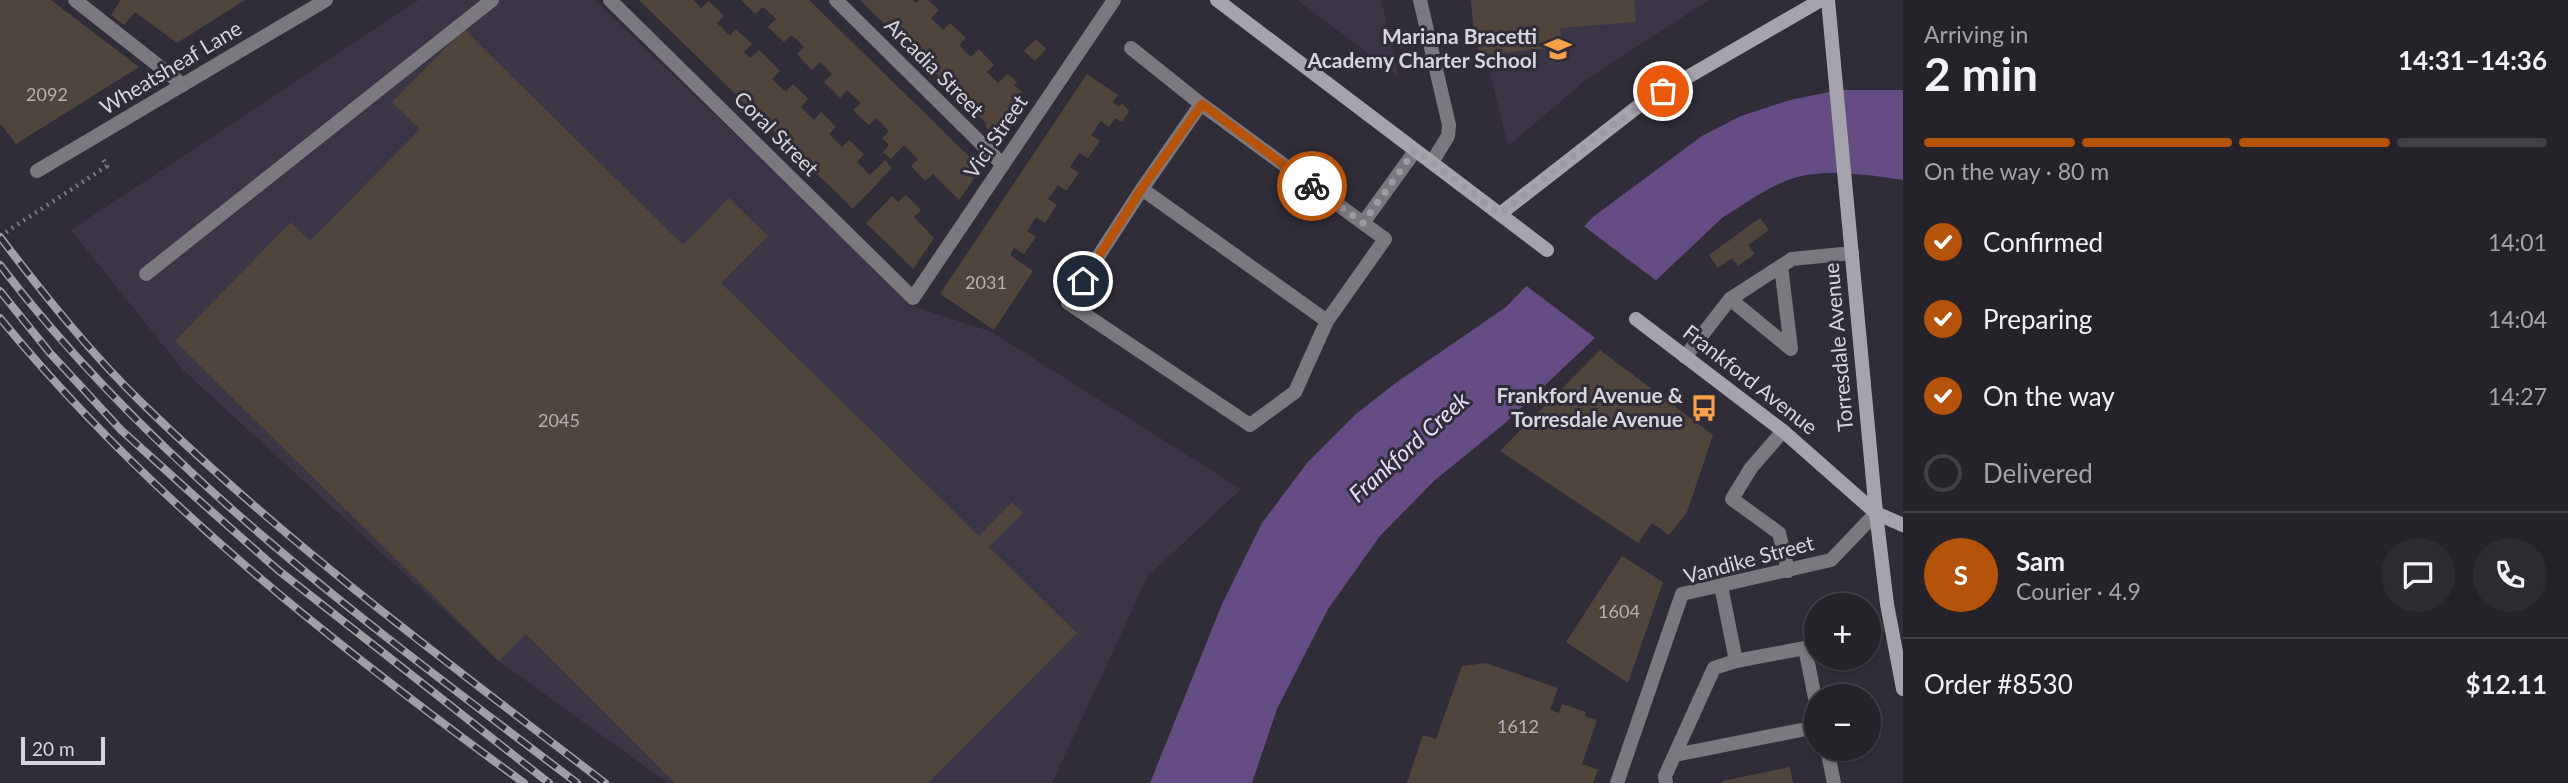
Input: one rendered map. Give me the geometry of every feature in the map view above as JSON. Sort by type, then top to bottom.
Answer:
[{"type":"main road","points":[[1217,0],[1547,250]]},
{"type":"main road","points":[[1500,214],[1641,104],[1821,0]]},
{"type":"main road","name":"Torresdale Avenue","points":[[1828,0],[1876,513],[1886,604],[1900,651],[1903,689]]},
{"type":"main road","name":"Frankford Avenue","points":[[1636,318],[1783,431],[1876,513],[1903,525]]},
{"type":"street","points":[[75,0],[183,85]]},
{"type":"street","name":"Wheatsheaf Lane","points":[[37,172],[326,0]]},
{"type":"street","points":[[146,274],[492,0]]},
{"type":"street","name":"Coral Street","points":[[610,0],[913,298]]},
{"type":"street","name":"Arcadia Street","points":[[836,0],[1003,165]]},
{"type":"street","name":"Vici Street","points":[[913,298],[1114,0]]},
{"type":"street","points":[[1420,0],[1449,125],[1448,136],[1432,162]]},
{"type":"street","points":[[1131,48],[1385,239],[1327,321],[1294,392],[1250,425],[1068,303],[1142,188],[1202,104]]},
{"type":"street","points":[[1363,223],[1415,150]]},
{"type":"street","points":[[1142,188],[1327,321]]},
{"type":"street","points":[[1685,356],[1730,299],[1792,259],[1852,253]]},
{"type":"street","points":[[1730,299],[1791,349],[1782,266]]},
{"type":"street","points":[[1783,431],[1751,468],[1732,499],[1779,533],[1788,570]]},
{"type":"street","name":"Vandike Street","points":[[1617,783],[1682,594],[1831,560],[1876,513]]},
{"type":"street","points":[[1721,586],[1736,661]]},
{"type":"street","points":[[1665,783],[1665,776],[1714,668],[1736,661],[1805,648],[1812,684]]},
{"type":"street","points":[[1675,755],[1804,729]]},
{"type":"street","points":[[1829,761],[1834,783]]},
{"type":"path","points":[[0,236],[107,166]]},
{"type":"shaded area","points":[[419,0],[595,0],[915,307],[992,332],[1241,489],[1148,576],[1052,783],[668,783],[500,662],[182,369],[71,230]]},
{"type":"shaded area","points":[[1297,0],[1381,0],[1399,77]]},
{"type":"shaded area","name":"Mariana Bracetti Academy Charter School","points":[[1472,0],[1709,0],[1587,79],[1508,146]]},
{"type":"water","name":"Frankford Creek","points":[[1839,90],[1903,90],[1903,180],[1848,173],[1806,175],[1775,186],[1722,218],[1504,424],[1435,480],[1380,536],[1328,609],[1277,709],[1252,783],[1150,783],[1222,604],[1262,523],[1307,463],[1356,414],[1397,382],[1506,307],[1593,217],[1702,136],[1741,116],[1790,100]]},
{"type":"pier","points":[[1581,224],[1658,282],[1598,340],[1524,284]]},
{"type":"building","points":[[0,0],[51,0],[139,67],[16,144],[0,123]]},
{"type":"building","points":[[121,0],[245,0],[177,43],[135,12],[124,25],[111,15]]},
{"type":"building","points":[[639,0],[693,0],[701,8],[709,1],[724,16],[717,23],[730,36],[736,29],[752,44],[744,52],[750,58],[759,50],[780,71],[772,79],[786,92],[793,84],[808,99],[801,107],[814,120],[821,112],[836,127],[829,134],[842,147],[849,140],[864,154],[857,162],[870,175],[885,160],[892,168],[853,209]]},
{"type":"building","points":[[741,0],[809,0],[981,168],[959,200],[933,174],[925,181],[911,166],[918,159],[904,145],[891,159],[883,152],[889,145],[882,138],[889,131],[876,118],[869,125],[861,118],[853,110],[861,103],[847,90],[840,98],[824,82],[832,74],[820,62],[812,70],[797,54],[804,47],[797,40],[791,35],[784,42],[768,27],[776,19],[763,7],[755,14]]},
{"type":"building","points":[[860,0],[913,0],[916,3],[919,0],[928,0],[939,10],[931,18],[943,30],[950,23],[966,38],[959,45],[971,57],[979,49],[994,65],[987,72],[998,83],[1008,74],[1017,82],[1014,85],[1022,92],[1014,100],[1022,107],[1001,141],[985,126],[987,124]]},
{"type":"building","points":[[1471,0],[1634,0],[1636,22],[1560,28],[1562,47],[1479,55],[1477,36],[1474,36]]},
{"type":"building","points":[[464,29],[683,245],[729,198],[768,236],[721,283],[979,536],[1012,502],[1023,513],[989,547],[1077,633],[928,783],[675,783],[526,634],[499,661],[175,341],[291,222],[310,241],[420,129],[392,102]]},
{"type":"building","points":[[1036,39],[1046,49],[1035,61],[1024,51]]},
{"type":"building","points":[[1087,74],[1118,95],[1113,102],[1119,107],[1122,103],[1129,111],[1122,122],[1115,118],[1109,127],[1101,121],[1091,135],[1100,141],[1088,158],[1079,153],[1070,167],[1079,173],[1066,191],[1058,185],[1048,199],[1057,205],[1045,223],[1036,217],[1027,231],[1036,237],[1024,254],[1014,248],[1010,255],[1033,271],[994,330],[940,294]]},
{"type":"building","points":[[906,195],[921,210],[914,217],[934,238],[913,269],[866,223],[892,196],[898,202]]},
{"type":"building","points":[[1760,218],[1769,230],[1748,245],[1755,254],[1738,266],[1732,258],[1718,268],[1709,255]]},
{"type":"building","points":[[1600,350],[1713,435],[1687,512],[1669,535],[1652,523],[1638,543],[1500,451]]},
{"type":"building","points":[[1622,556],[1663,582],[1628,683],[1566,642]]},
{"type":"building","points":[[1486,663],[1558,688],[1550,710],[1559,713],[1562,704],[1586,712],[1585,716],[1597,720],[1582,764],[1598,770],[1593,783],[1407,783],[1423,735],[1436,739],[1462,666]]},
{"type":"building","points":[[1790,767],[1793,783],[1723,783],[1723,781]]},
{"type":"railway","points":[[0,237],[106,366],[199,457],[369,601],[605,783]]},
{"type":"railway","points":[[0,265],[61,340],[128,411],[270,543],[422,665],[577,783]]},
{"type":"railway","points":[[0,291],[50,353],[121,430],[201,502],[278,570],[549,783]]},
{"type":"railway","points":[[0,318],[57,384],[181,509],[315,623],[524,783]]},
{"type":"way so far","points":[[1312,186],[1363,223],[1415,150],[1500,214],[1610,127],[1663,91]]},
{"type":"place","name":"Mariana Bracetti Academy Charter School","points":[[1558,49]]},
{"type":"place","name":"Frankford Avenue & Torresdale Avenue","points":[[1704,408]]},
{"type":"route","points":[[1083,281],[1142,188],[1202,104],[1312,186]]}]
